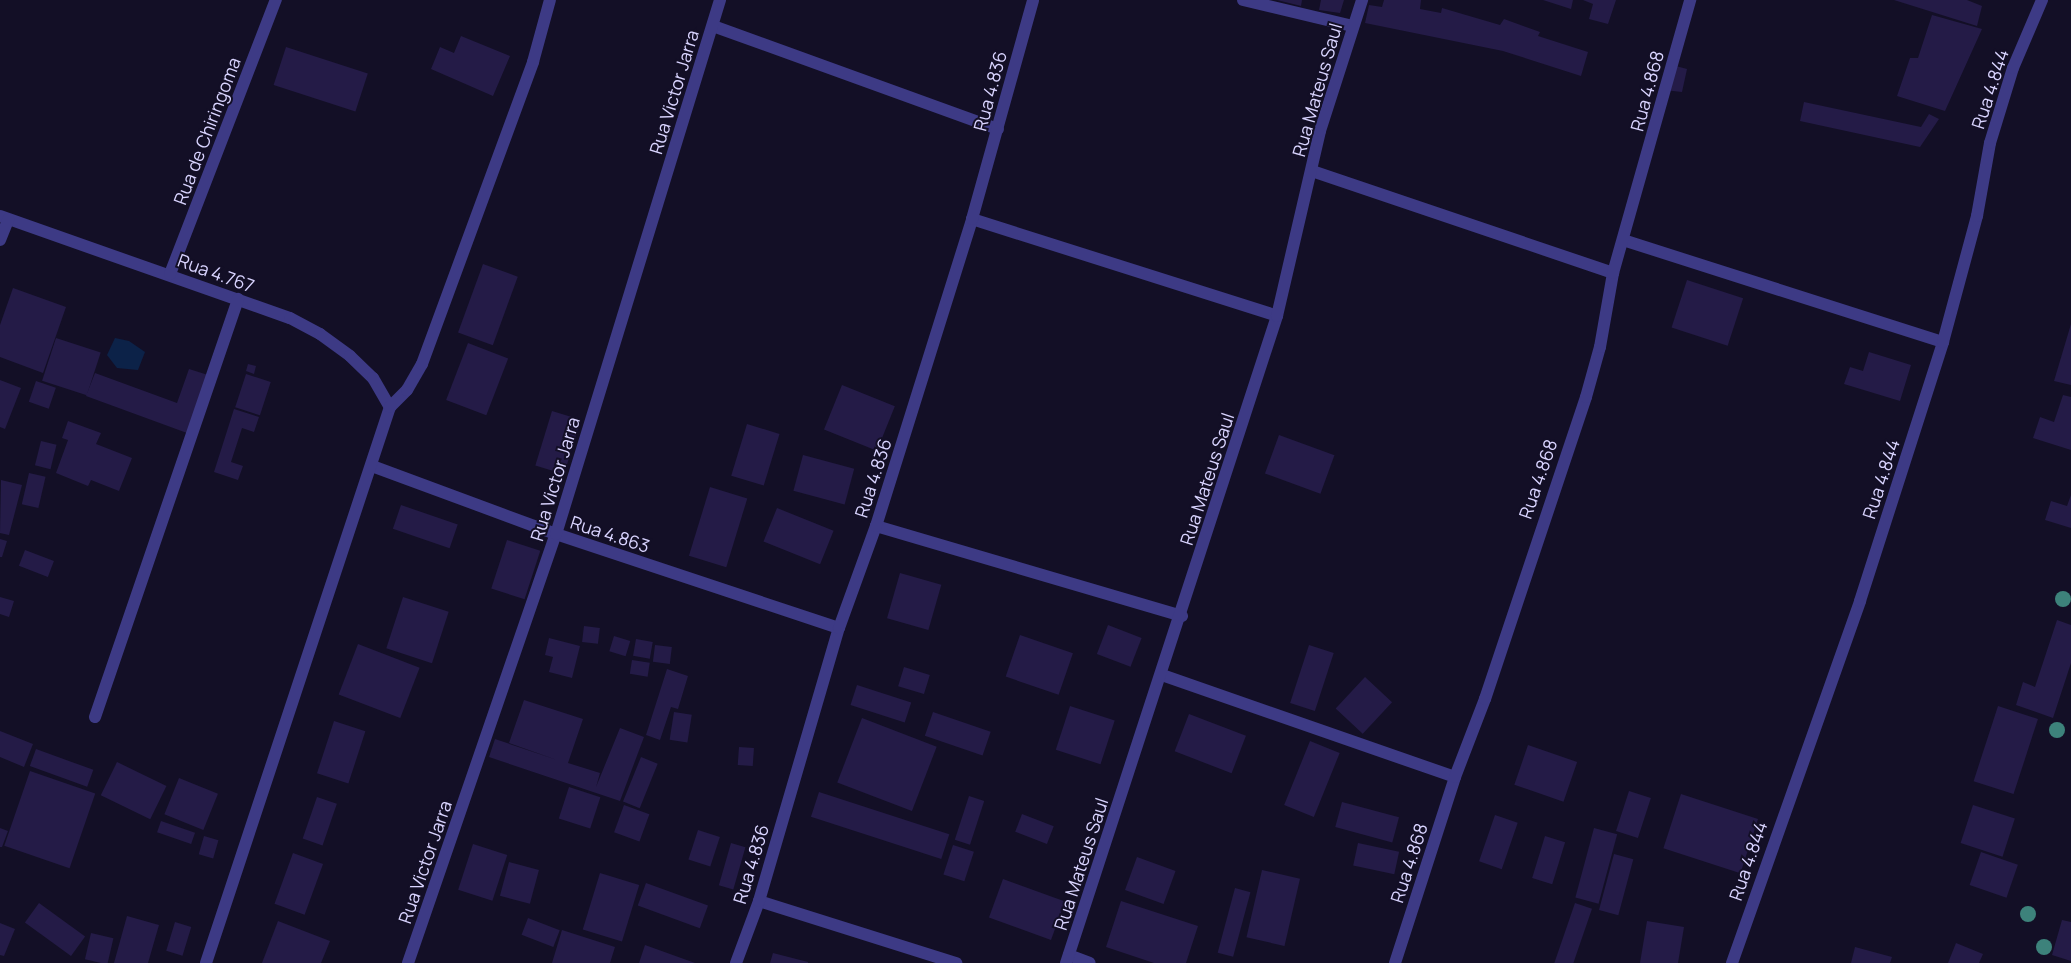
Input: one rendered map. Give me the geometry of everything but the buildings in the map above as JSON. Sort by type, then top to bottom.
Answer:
[{"type":"street","name":"Rua de Chiringoma","points":[[170,274],[276,0]]},
{"type":"street","points":[[206,963],[390,407],[407,390],[422,364],[533,62],[550,0]]},
{"type":"street","name":"Rua Victor Jarra","points":[[408,963],[556,534],[720,0]]},
{"type":"street","name":"Rua 4.836","points":[[736,963],[758,901],[839,628],[876,526],[972,219],[1033,0]]},
{"type":"street","points":[[1243,0],[1352,26]]},
{"type":"street","name":"Rua Mateus Saul","points":[[1068,959],[1182,616],[1277,316],[1320,131],[1352,26],[1362,0]]},
{"type":"street","name":"Rua 4.868","points":[[1395,963],[1455,777],[1485,699],[1586,397],[1600,346],[1613,273],[1690,0]]},
{"type":"street","name":"Rua 4.844","points":[[1732,963],[1860,601],[1943,342],[1977,216],[1990,143],[2013,68],[2042,0]]},
{"type":"street","points":[[713,26],[998,129]]},
{"type":"street","points":[[1312,171],[1613,273]]},
{"type":"street","name":"Rua 4.767","points":[[4,218],[170,274],[290,318],[320,334],[350,356],[373,378],[390,407]]},
{"type":"street","points":[[0,240],[4,218]]},
{"type":"street","points":[[972,219],[1277,316]]},
{"type":"street","points":[[1623,240],[1943,342]]},
{"type":"street","points":[[95,717],[238,299]]},
{"type":"street","name":"Rua 4.863","points":[[372,466],[556,534],[839,628]]},
{"type":"street","points":[[876,526],[1182,616]]},
{"type":"street","points":[[1162,675],[1455,777]]},
{"type":"street","points":[[758,901],[956,963]]},
{"type":"street","points":[[1068,959],[1090,963]]},
{"type":"water","points":[[115,338],[129,341],[145,352],[138,370],[117,368],[107,355]]}]
